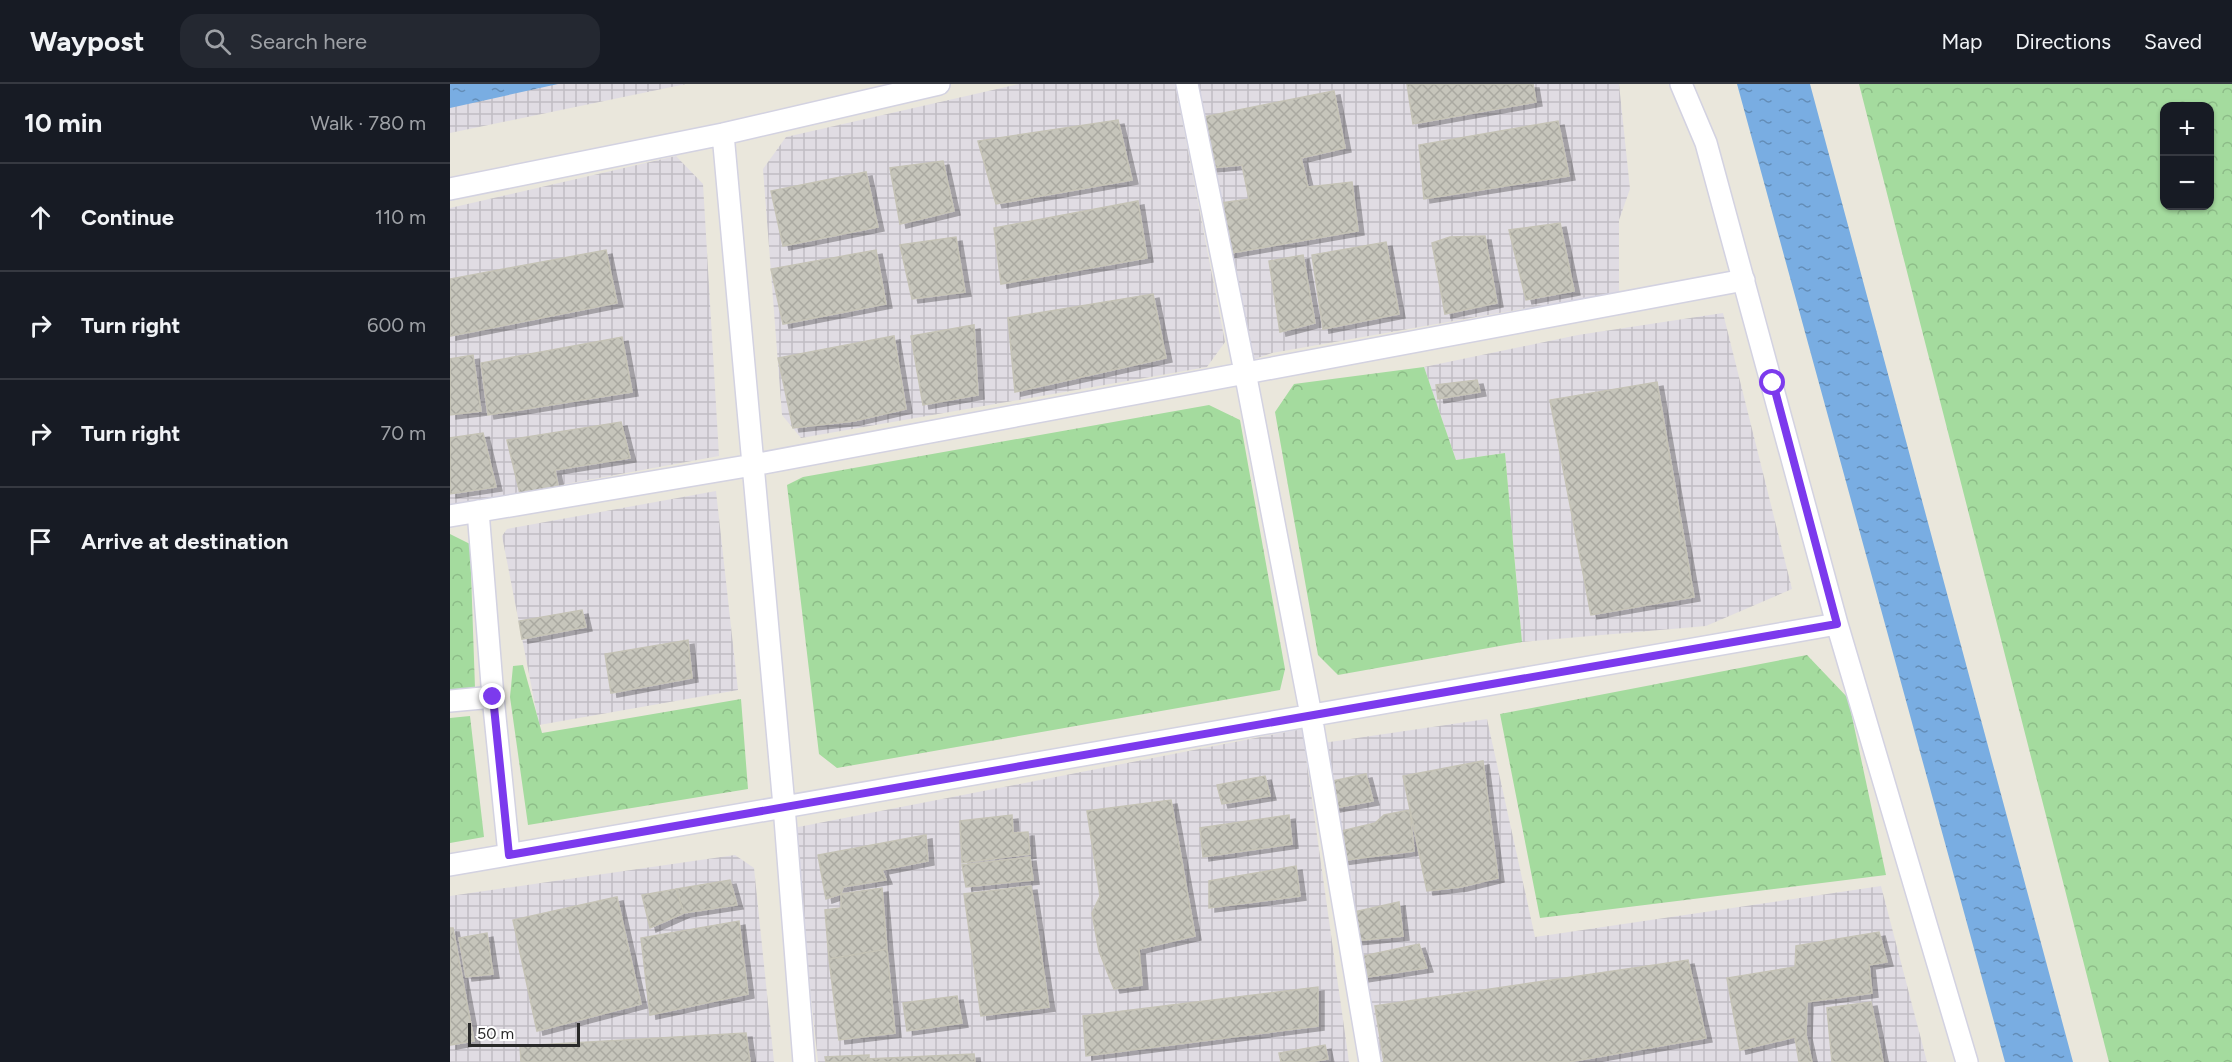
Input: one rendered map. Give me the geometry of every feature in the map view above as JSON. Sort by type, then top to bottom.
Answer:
[{"type":"street","points":[[450,189],[723,134],[939,84]]},
{"type":"street","points":[[1187,84],[1311,715],[1370,1062]]},
{"type":"street","points":[[1681,84],[1706,142],[1837,624],[1967,1062]]},
{"type":"street","points":[[723,134],[784,806],[804,1062]]},
{"type":"street","points":[[450,516],[753,465],[1744,280]]},
{"type":"street","points":[[478,511],[509,855]]},
{"type":"street","points":[[450,865],[1837,624]]},
{"type":"street","points":[[450,701],[493,697]]},
{"type":"shaded area","points":[[450,84],[686,84],[450,133]]},
{"type":"shaded area","points":[[1019,84],[1175,84],[1225,342],[1207,367],[801,438],[782,415],[763,169],[786,137]]},
{"type":"shaded area","points":[[1187,84],[1619,84],[1630,189],[1619,220],[1619,292],[1272,353],[1249,361]]},
{"type":"shaded area","points":[[676,156],[703,184],[719,456],[450,505],[450,208]]},
{"type":"shaded area","points":[[1723,313],[1792,589],[1706,626],[1522,642],[1505,453],[1456,460],[1424,367],[1578,335]]},
{"type":"shaded area","points":[[716,491],[738,690],[539,725],[502,536],[507,529]]},
{"type":"shaded area","points":[[1487,719],[1535,937],[1881,886],[1927,1062],[1378,1062],[1316,744]]},
{"type":"shaded area","points":[[1302,729],[1349,1062],[818,1062],[793,828]]},
{"type":"shaded area","points":[[735,855],[754,868],[774,1062],[450,1062],[450,896]]},
{"type":"green space","points":[[1859,84],[2232,84],[2232,1062],[2109,1062]]},
{"type":"green space","points":[[1424,367],[1456,460],[1505,453],[1522,642],[1338,675],[1318,655],[1275,412],[1294,384]]},
{"type":"green space","points":[[1209,405],[1240,420],[1285,669],[1280,690],[837,768],[819,754],[787,485],[803,477]]},
{"type":"green space","points":[[450,534],[470,544],[475,688],[450,690]]},
{"type":"green space","points":[[1807,655],[1848,698],[1886,875],[1540,918],[1500,714]]},
{"type":"green space","points":[[523,665],[542,733],[741,699],[748,789],[528,825],[510,697],[513,666]]},
{"type":"green space","points":[[470,716],[484,837],[450,843],[450,718]]},
{"type":"water","points":[[450,84],[558,84],[450,108]]},
{"type":"water","points":[[1737,84],[1810,84],[2073,1062],[2005,1062]]},
{"type":"building","points":[[1407,84],[1533,84],[1536,102],[1413,124]]},
{"type":"building","points":[[1334,91],[1345,148],[1301,158],[1308,187],[1352,182],[1358,231],[1226,254],[1214,204],[1249,199],[1242,165],[1210,168],[1198,118]]},
{"type":"building","points":[[1118,120],[1132,180],[996,204],[978,141]]},
{"type":"building","points":[[1558,121],[1569,176],[1424,199],[1419,145]]},
{"type":"building","points":[[943,161],[954,211],[900,224],[890,168]]},
{"type":"building","points":[[866,172],[878,227],[783,246],[771,191]]},
{"type":"building","points":[[1138,201],[1147,258],[1001,284],[994,228]]},
{"type":"building","points":[[1560,223],[1574,291],[1526,300],[1509,230]]},
{"type":"building","points":[[1485,236],[1497,303],[1445,314],[1432,243],[1450,237]]},
{"type":"building","points":[[956,237],[965,292],[912,299],[900,245]]},
{"type":"building","points":[[1386,242],[1399,314],[1323,329],[1312,255]]},
{"type":"building","points":[[606,250],[617,303],[450,336],[450,279]]},
{"type":"building","points":[[876,250],[886,304],[783,324],[771,269]]},
{"type":"building","points":[[1303,255],[1315,323],[1280,332],[1269,261]]},
{"type":"building","points":[[1153,294],[1166,358],[1015,392],[1008,318]]},
{"type":"building","points":[[974,325],[978,395],[923,405],[911,336]]},
{"type":"building","points":[[894,336],[906,409],[854,421],[793,428],[778,358]]},
{"type":"building","points":[[622,337],[632,392],[488,415],[481,363]]},
{"type":"building","points":[[473,355],[481,411],[450,415],[450,359]]},
{"type":"building","points":[[1477,380],[1480,392],[1438,399],[1436,385]]},
{"type":"building","points":[[1657,382],[1694,597],[1591,615],[1550,400]]},
{"type":"building","points":[[621,422],[630,458],[555,470],[559,491],[521,498],[507,440]]},
{"type":"building","points":[[483,433],[496,487],[450,494],[450,438]]},
{"type":"building","points":[[582,610],[586,627],[522,639],[519,621]]},
{"type":"building","points":[[688,640],[692,678],[611,693],[605,654]]},
{"type":"building","points":[[1483,761],[1498,878],[1461,887],[1427,891],[1403,776]]},
{"type":"building","points":[[1366,774],[1373,801],[1329,809],[1323,783]]},
{"type":"building","points":[[1265,776],[1270,796],[1222,804],[1217,785]]},
{"type":"building","points":[[1171,800],[1195,936],[1139,949],[1142,985],[1114,989],[1099,951],[1092,913],[1100,896],[1087,811]]},
{"type":"building","points":[[1410,810],[1414,851],[1339,861],[1333,833],[1375,823],[1384,815]]},
{"type":"building","points":[[1012,815],[1013,833],[1028,832],[1030,854],[962,863],[960,821]]},
{"type":"building","points":[[1289,815],[1292,844],[1203,857],[1200,828]]},
{"type":"building","points":[[926,835],[928,861],[882,870],[886,880],[843,887],[841,894],[826,899],[818,855]]},
{"type":"building","points":[[1030,857],[1033,880],[966,887],[962,865]]},
{"type":"building","points":[[1296,866],[1300,896],[1209,908],[1209,881]]},
{"type":"building","points":[[730,880],[737,905],[684,913],[676,889]]},
{"type":"building","points":[[1031,886],[1049,1007],[981,1016],[964,894]]},
{"type":"building","points":[[882,888],[887,949],[829,959],[825,910],[841,908],[841,894]]},
{"type":"building","points":[[676,889],[684,913],[650,928],[642,895]]},
{"type":"building","points":[[617,897],[641,1004],[537,1031],[513,920]]},
{"type":"building","points":[[1399,902],[1403,936],[1354,941],[1349,913]]},
{"type":"building","points":[[739,921],[748,994],[650,1015],[641,938]]},
{"type":"building","points":[[450,928],[453,928],[474,1041],[450,1045]]},
{"type":"building","points":[[1879,932],[1887,962],[1869,965],[1872,993],[1807,1002],[1806,1035],[1812,1062],[1799,1062],[1795,1037],[1740,1050],[1727,978],[1795,967],[1796,946]]},
{"type":"building","points":[[487,933],[493,974],[466,977],[459,938]]},
{"type":"building","points":[[1419,944],[1427,968],[1362,978],[1358,957]]},
{"type":"building","points":[[887,949],[895,1033],[839,1040],[829,959]]},
{"type":"building","points":[[1688,960],[1706,1038],[1569,1062],[1384,1062],[1375,1006]]},
{"type":"building","points":[[1318,987],[1318,1026],[1086,1056],[1083,1016]]},
{"type":"building","points":[[957,996],[962,1023],[907,1031],[903,1003]]},
{"type":"building","points":[[1871,1002],[1883,1062],[1832,1062],[1827,1008]]},
{"type":"building","points":[[746,1033],[750,1062],[521,1062],[520,1046]]},
{"type":"building","points":[[1325,1045],[1328,1059],[1310,1062],[1281,1062],[1279,1053]]},
{"type":"building","points":[[974,1054],[975,1062],[868,1062],[867,1059]]},
{"type":"building","points":[[869,1055],[869,1062],[826,1062],[825,1057]]},
{"type":"route","points":[[493,697],[509,855],[1837,624],[1773,383]]}]
